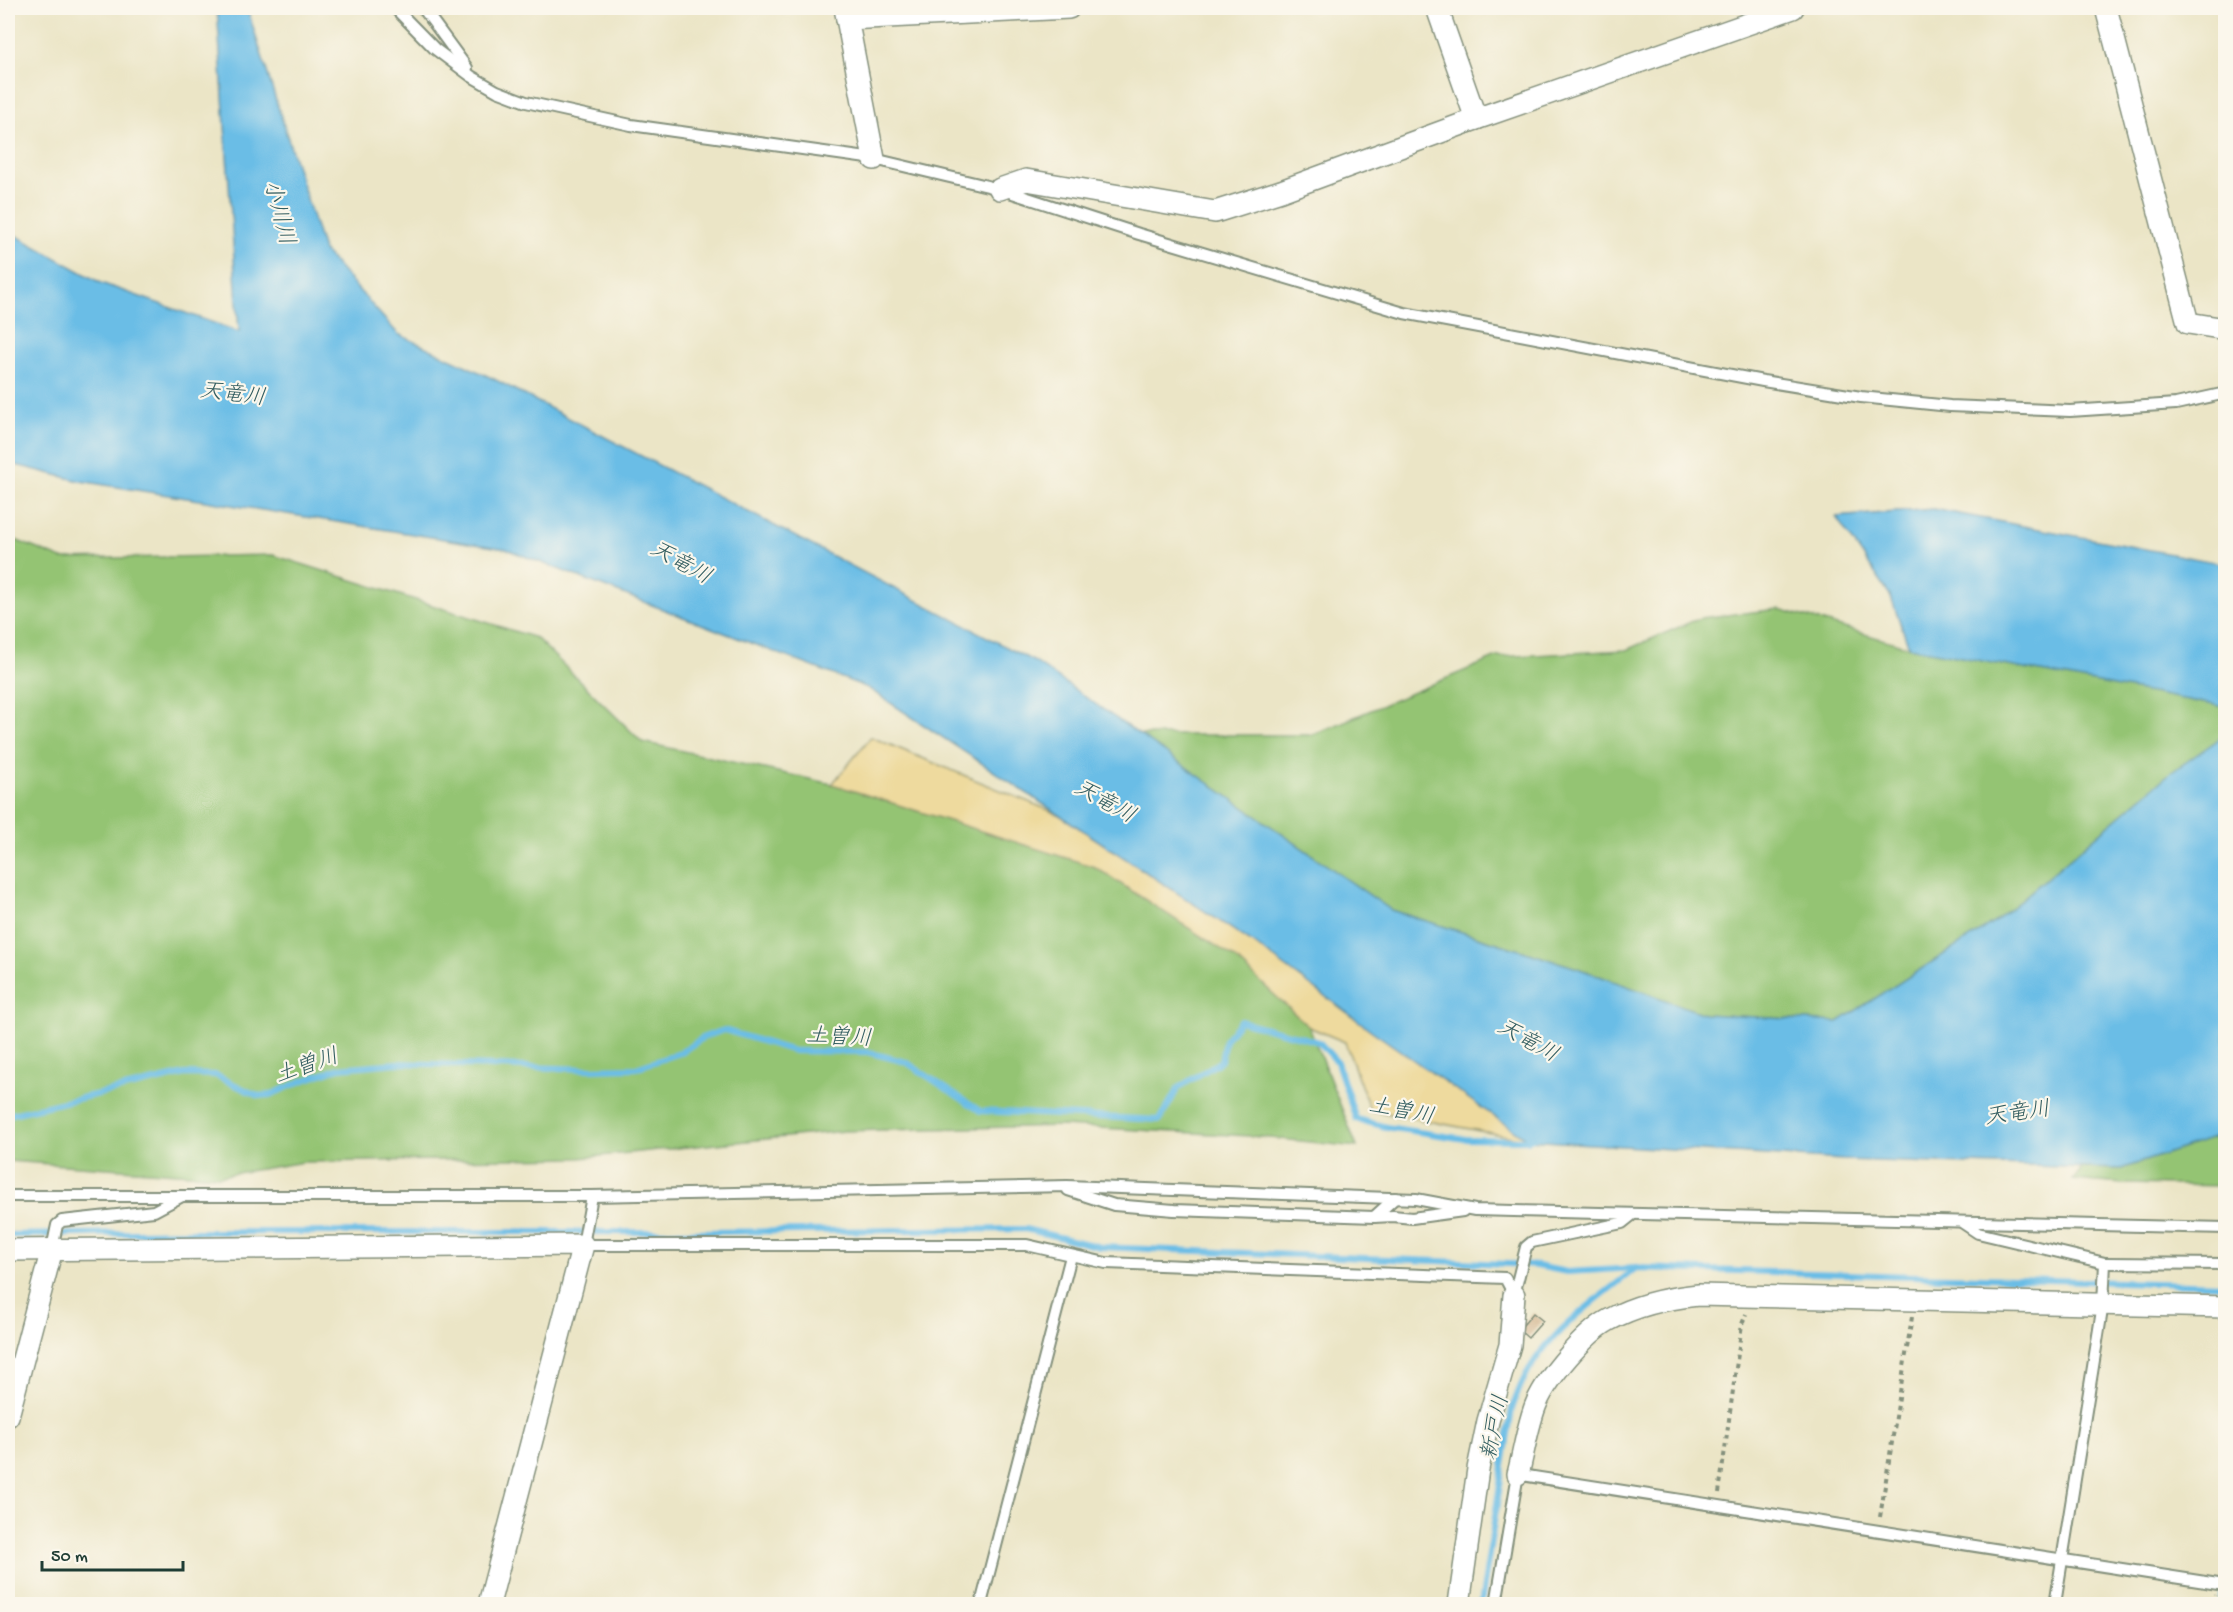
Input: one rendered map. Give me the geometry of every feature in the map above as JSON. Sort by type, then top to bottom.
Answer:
[{"type":"street","points":[[874,159],[846,13],[1069,8]]},
{"type":"street","points":[[1437,8],[1476,119]]},
{"type":"street","points":[[1000,189],[1026,180],[1215,212],[1281,192],[1476,119],[1793,8]]},
{"type":"street","points":[[2106,8],[2188,323],[2226,329]]},
{"type":"street","points":[[8,1250],[53,1247],[584,1242],[489,1605]]},
{"type":"street","points":[[8,1416],[53,1247]]},
{"type":"street","points":[[1459,1605],[1478,1469],[1488,1421],[1510,1345],[1517,1285]]},
{"type":"street","points":[[1515,1474],[1537,1402],[1560,1367],[1582,1342],[1609,1320],[1651,1304],[1698,1295],[1914,1300],[2103,1299],[2226,1307]]},
{"type":"lane","points":[[395,8],[435,49],[471,76],[497,91],[526,102],[631,125],[874,159],[1000,189],[1139,234],[1404,312],[1785,384],[1861,397],[1950,406],[2070,411],[2176,404],[2226,393]]},
{"type":"lane","points":[[423,8],[452,45],[471,76]]},
{"type":"lane","points":[[1057,1187],[1114,1205],[1174,1210],[1412,1218],[1475,1210]]},
{"type":"lane","points":[[8,1196],[592,1196],[1057,1187],[1416,1199],[1475,1210],[2226,1228]]},
{"type":"lane","points":[[53,1247],[57,1225],[62,1221],[154,1211],[185,1195]]},
{"type":"lane","points":[[592,1196],[584,1242],[1027,1245],[1106,1263],[1505,1278],[1517,1285],[1526,1247],[1532,1242],[1622,1223],[1632,1215]]},
{"type":"lane","points":[[1374,1217],[1395,1198]]},
{"type":"lane","points":[[1962,1222],[1977,1233],[2105,1266],[2226,1264]]},
{"type":"lane","points":[[981,1605],[1071,1256]]},
{"type":"lane","points":[[2055,1605],[2103,1299],[2105,1266]]},
{"type":"lane","points":[[1497,1605],[1515,1474],[2218,1584]]},
{"type":"path","points":[[1718,1505],[1742,1324],[1752,1296]]},
{"type":"path","points":[[1878,1530],[1914,1300]]},
{"type":"green space","points":[[8,537],[62,559],[273,555],[536,638],[642,742],[832,784],[1095,867],[1235,958],[1309,1027],[1357,1147],[1250,1136],[1062,1126],[844,1131],[580,1158],[304,1162],[219,1176],[8,1161]]},
{"type":"green space","points":[[1779,609],[1909,647],[2226,707],[2225,735],[2169,774],[1995,922],[1838,1022],[1704,1014],[1577,968],[1391,910],[1140,735],[1312,735],[1497,657],[1626,650],[1700,618]]},
{"type":"green space","points":[[2225,1134],[2225,1186],[2123,1184],[2073,1180],[2082,1168],[2121,1169]]},
{"type":"sand","points":[[871,737],[1058,814],[1256,945],[1372,1031],[1528,1140],[1370,1110],[1345,1042],[1309,1027],[1235,958],[1095,867],[832,784]]},
{"type":"water","points":[[217,8],[247,8],[323,250],[398,334],[494,379],[1035,662],[1391,910],[1577,968],[1704,1014],[1838,1022],[1995,922],[2169,774],[2225,735],[2225,1134],[2121,1169],[1844,1160],[1528,1140],[1372,1031],[1256,945],[868,688],[506,549],[80,481],[8,463],[8,231],[101,283],[239,332]]},
{"type":"water","points":[[1933,509],[2225,564],[2225,707],[1909,647],[1890,595],[1836,517]]},
{"type":"building","points":[[1533,1313],[1543,1321],[1528,1338],[1519,1330]]},
{"type":"waterway","name":"土曽川","points":[[8,1115],[185,1074],[215,1075],[258,1096],[270,1095],[339,1068],[397,1063],[589,1069],[636,1068],[680,1053],[704,1037],[724,1030],[794,1051],[867,1052],[906,1062],[980,1111],[1160,1120],[1178,1088],[1221,1061],[1225,1040],[1240,1021],[1319,1042],[1337,1062],[1356,1119],[1386,1127],[1465,1139],[1528,1140],[1535,1137]]},
{"type":"waterway","points":[[8,1235],[200,1232],[1025,1229],[1101,1247],[1532,1265],[1567,1272],[1636,1268],[2226,1285]]},
{"type":"waterway","name":"新戸川","points":[[1481,1604],[1512,1409],[1521,1386],[1543,1349],[1557,1334],[1636,1268]]},
{"type":"waterway","points":[[2221,1604],[2226,1579]]},
{"type":"water label","name":"小川川","points":[[281,212]]},
{"type":"water label","name":"天竜川","points":[[233,392]]},
{"type":"water label","name":"天竜川","points":[[682,561]]},
{"type":"water label","name":"天竜川","points":[[1106,800]]},
{"type":"water label","name":"天竜川","points":[[1529,1039]]},
{"type":"water label","name":"天竜川","points":[[2017,1111]]}]
